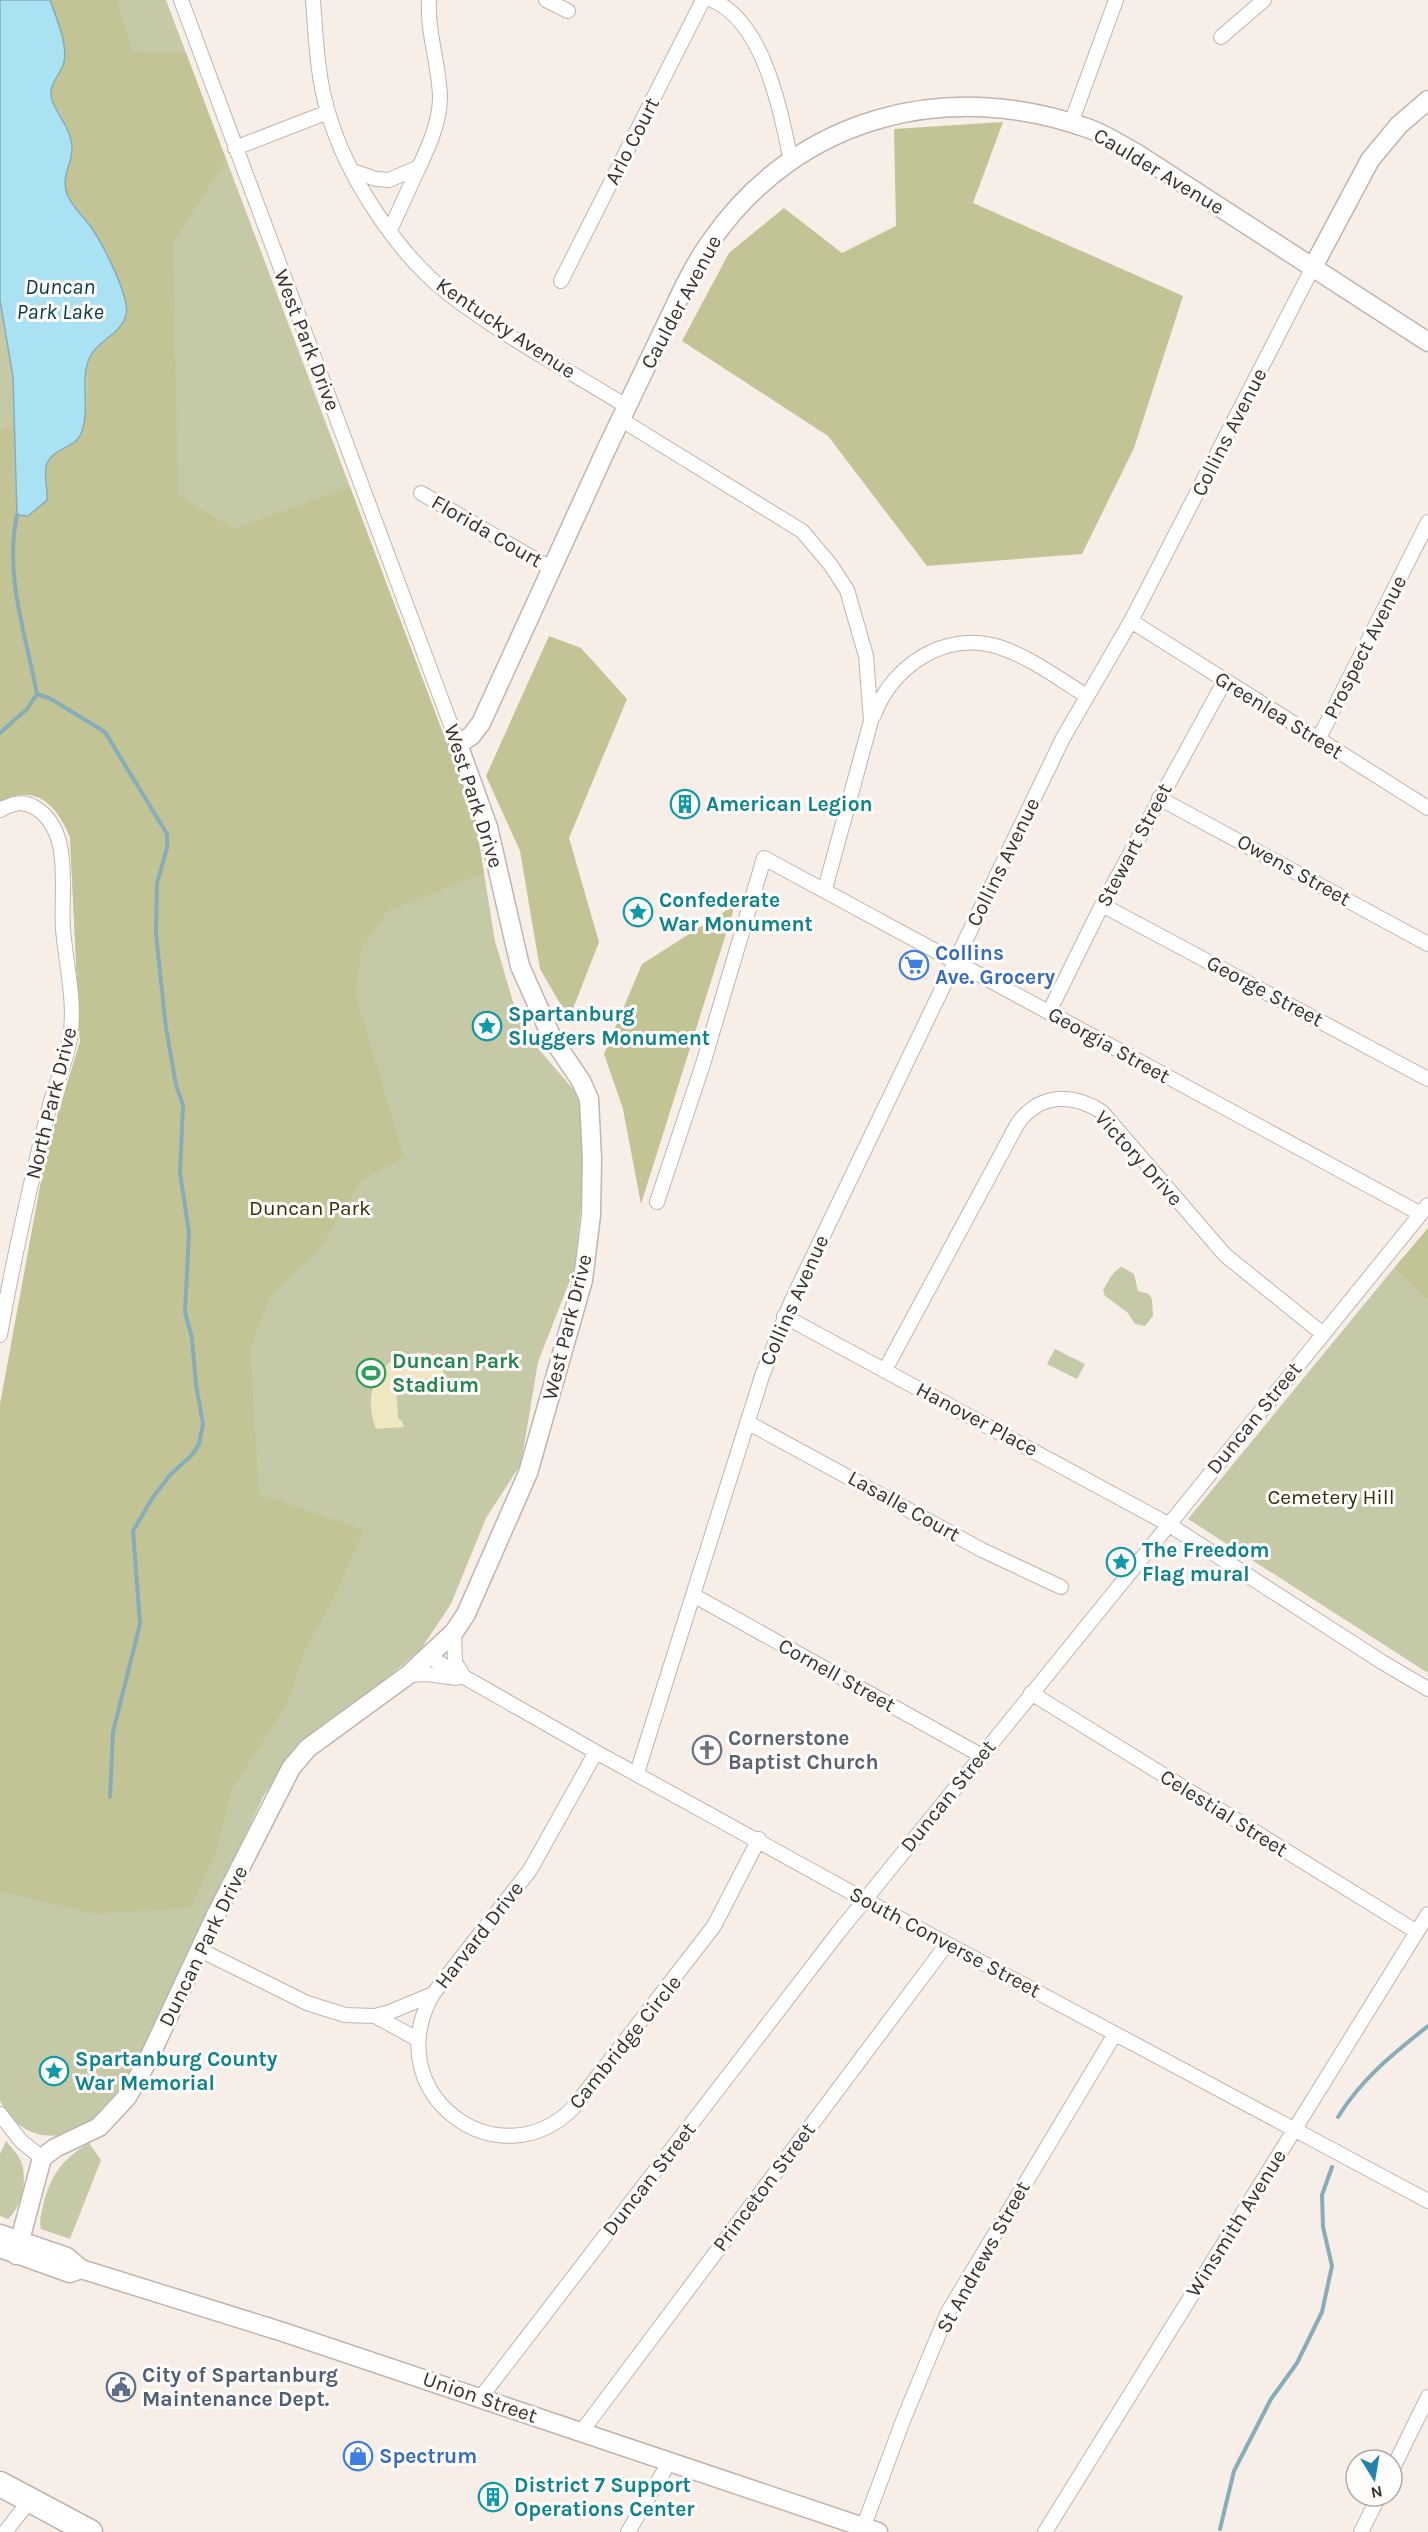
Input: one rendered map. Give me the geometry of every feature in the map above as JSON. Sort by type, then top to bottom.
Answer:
[{"type":"highway","points":[[0,2484],[90,2532]]},
{"type":"street","name":"West Park Drive","points":[[181,0],[458,744],[493,844],[520,966],[552,1038],[586,1089],[592,1159],[591,1215],[582,1280],[532,1461],[476,1595],[454,1632],[429,1657]]},
{"type":"street","name":"Kentucky Avenue","points":[[313,0],[321,80],[328,112],[353,171],[390,230],[411,257],[450,295],[811,540],[838,575],[851,601],[868,667],[871,721]]},
{"type":"street","points":[[390,230],[434,129],[440,98],[429,0]]},
{"type":"street","points":[[546,0],[568,11]]},
{"type":"street","name":"Arlo Court","points":[[561,281],[703,0]]},
{"type":"street","points":[[711,0],[741,20],[757,44],[791,161]]},
{"type":"street","points":[[1071,123],[1116,0]]},
{"type":"street","points":[[1221,37],[1264,0]]},
{"type":"street","name":"Collins Avenue","points":[[637,1773],[747,1422],[784,1316],[1063,738],[1131,621],[1370,160],[1399,125],[1428,100]]},
{"type":"street","name":"Caulder Avenue","points":[[458,744],[471,736],[481,723],[623,413],[685,284],[711,240],[743,202],[791,161],[852,128],[915,109],[986,107],[1024,112],[1094,130],[1136,153],[1428,342]]},
{"type":"street","points":[[235,148],[328,112]]},
{"type":"street","points":[[353,171],[376,179],[389,180],[419,167]]},
{"type":"street","name":"Florida Court","points":[[422,493],[552,569]]},
{"type":"street","name":"Prospect Avenue","points":[[1318,740],[1428,522]]},
{"type":"street","name":"Greenlea Street","points":[[1131,621],[1224,682],[1428,808]]},
{"type":"street","points":[[825,889],[871,721],[885,692],[905,668],[932,652],[963,643],[983,643],[1014,652],[1087,696]]},
{"type":"street","name":"Stewart Street","points":[[1050,1012],[1102,905],[1224,682]]},
{"type":"street","name":"Owens Street","points":[[1159,798],[1428,944]]},
{"type":"street","name":"North Park Drive","points":[[0,810],[18,803],[30,805],[52,822],[58,835],[62,910],[72,1008],[67,1054],[50,1104],[29,1188],[0,1335]]},
{"type":"street","name":"Georgia Street","points":[[657,1202],[703,1064],[764,858],[1424,1210]]},
{"type":"street","name":"George Street","points":[[1102,905],[1428,1079]]},
{"type":"street","name":"Victory Drive","points":[[885,1370],[1018,1122],[1036,1105],[1059,1098],[1074,1098],[1101,1112],[1225,1255],[1323,1334]]},
{"type":"street","name":"Duncan Street","points":[[481,2397],[865,1900],[1424,1210]]},
{"type":"street","name":"Hanover Place","points":[[784,1316],[1168,1524],[1382,1662],[1428,1689]]},
{"type":"street","name":"Lasalle Court","points":[[747,1422],[982,1550],[1062,1587]]},
{"type":"street","name":"Cornell Street","points":[[693,1595],[982,1756]]},
{"type":"street","points":[[454,1632],[455,1662],[465,1679]]},
{"type":"street","name":"South Converse Street","points":[[429,1657],[865,1900],[1428,2201]]},
{"type":"street","name":"Duncan Park Drive","points":[[42,2158],[55,2148],[99,2127],[119,2108],[148,2060],[291,1768],[308,1748],[429,1657]]},
{"type":"street","name":"South Converse Street","points":[[408,1675],[428,1674],[465,1679]]},
{"type":"street","name":"Celestial Street","points":[[1031,1693],[1417,1932]]},
{"type":"street","name":"Harvard Drive","points":[[200,1950],[315,2006],[345,2015],[375,2016],[433,1994],[530,1870],[596,1752]]},
{"type":"street","name":"Cambridge Circle","points":[[433,1994],[423,2014],[417,2039],[418,2060],[436,2099],[452,2115],[479,2130],[494,2134],[525,2134],[552,2125],[574,2107],[688,1963],[730,1899],[759,1839]]},
{"type":"street","name":"Winsmith Avenue","points":[[1045,2532],[1428,1914]]},
{"type":"street","name":"Princeton Street","points":[[582,2432],[946,1944]]},
{"type":"street","points":[[375,2016],[417,2039]]},
{"type":"street","name":"St Andrews Street","points":[[870,2530],[904,2418],[948,2312],[1115,2034]]},
{"type":"street","points":[[0,2114],[21,2141],[42,2158],[12,2248]]},
{"type":"street","name":"Union Street","points":[[0,2234],[12,2248],[70,2273],[81,2269],[481,2397],[870,2530]]},
{"type":"street","points":[[1403,2448],[1428,2397]]},
{"type":"street","points":[[628,2532],[670,2461]]},
{"type":"street","points":[[4,2532],[31,2499]]},
{"type":"street","points":[[1361,2532],[1373,2508]]},
{"type":"green space","name":"Duncan Park","points":[[0,0],[166,0],[475,818],[495,941],[513,1002],[537,1047],[579,1096],[585,1169],[574,1270],[538,1362],[521,1464],[486,1518],[451,1604],[421,1649],[360,1701],[302,1740],[263,1797],[142,2058],[127,2084],[95,2120],[65,2134],[51,2136],[36,2134],[23,2127],[10,2117],[0,2101],[0,1405],[47,1149],[80,1042],[70,837],[58,815],[44,800],[25,795],[13,796],[0,801]]},
{"type":"green space","name":"Duncan Park","points":[[50,0],[117,0],[132,52],[186,53],[226,160],[173,243],[178,495],[234,529],[350,487],[475,818],[484,873],[388,911],[362,948],[355,993],[404,1157],[361,1181],[320,1248],[270,1297],[250,1349],[259,1494],[364,1530],[333,1599],[304,1652],[289,1700],[231,1791],[215,1855],[190,1908],[95,1914],[0,1891],[0,1405],[47,1149],[80,1042],[70,837],[58,815],[44,800],[25,795],[13,796],[0,801],[0,431],[15,423],[13,457],[18,515],[48,489],[47,472],[53,457],[73,445],[87,405],[90,360],[100,346],[111,339],[90,225],[76,211],[65,187],[64,178],[72,150],[62,115],[54,105],[51,91],[64,62],[64,50]]},
{"type":"green space","points":[[1003,122],[973,203],[1183,296],[1134,448],[1082,554],[927,566],[828,436],[682,341],[729,253],[784,208],[842,253],[896,226],[894,129]]},
{"type":"green space","points":[[549,636],[581,648],[627,699],[569,838],[599,942],[569,1019],[540,969],[520,851],[486,776]]},
{"type":"green space","points":[[735,905],[641,1204],[623,1109],[604,1054],[642,964]]},
{"type":"green space","points":[[1428,1228],[1428,1301],[1394,1268]]},
{"type":"green space","points":[[1122,1267],[1134,1274],[1138,1291],[1149,1294],[1152,1299],[1153,1316],[1145,1326],[1135,1324],[1127,1312],[1105,1296],[1103,1290],[1116,1271]]},
{"type":"green space","name":"Cemetery Hill","points":[[1394,1268],[1428,1301],[1428,1673],[1188,1519]]},
{"type":"green space","points":[[1055,1349],[1085,1364],[1077,1379],[1047,1364]]},
{"type":"green space","points":[[6,2141],[20,2158],[24,2176],[20,2200],[8,2219],[0,2216],[0,2154]]},
{"type":"green space","points":[[89,2143],[101,2160],[70,2239],[41,2229],[42,2209],[49,2186],[58,2169],[71,2155]]},
{"type":"sand","points":[[427,1353],[443,1359],[444,1385],[437,1384],[434,1379],[402,1380],[396,1386],[398,1418],[404,1427],[376,1429],[371,1400],[373,1387],[379,1375],[387,1365],[398,1358]]},
{"type":"water","name":"Duncan Park Lake","points":[[0,0],[50,0],[61,31],[65,55],[63,66],[53,84],[51,97],[71,141],[72,150],[65,188],[72,204],[91,227],[108,257],[120,283],[126,307],[126,315],[119,328],[97,347],[86,367],[85,413],[82,431],[75,441],[50,458],[45,472],[47,500],[28,516],[17,515],[13,377],[0,300]]},
{"type":"waterway","points":[[0,733],[27,709],[37,694],[22,628],[15,583],[13,560],[17,515]]},
{"type":"waterway","points":[[37,694],[51,699],[105,732],[167,834],[167,848],[157,883],[156,934],[166,1028],[176,1085],[183,1105],[180,1173],[189,1232],[185,1312],[192,1338],[196,1385],[203,1424],[199,1444],[192,1455],[171,1474],[153,1497],[133,1531],[140,1624],[113,1732],[110,1797]]},
{"type":"waterway","points":[[1338,2117],[1368,2079],[1428,2026]]},
{"type":"waterway","points":[[1220,2529],[1234,2471],[1271,2399],[1297,2363],[1322,2312],[1332,2266],[1323,2227],[1322,2195],[1332,2167]]},
{"type":"place","name":"American Legion","points":[[685,804]]},
{"type":"place","name":"Confederate War Monument","points":[[638,912]]},
{"type":"place","name":"Collins Ave. Grocery","points":[[914,965]]},
{"type":"place","name":"Spartanburg Sluggers Monument","points":[[487,1026]]},
{"type":"place","name":"Duncan Park Stadium","points":[[371,1373]]},
{"type":"place","name":"The Freedom Flag mural","points":[[1121,1562]]},
{"type":"place","name":"Cornerstone Baptist Church","points":[[707,1750]]},
{"type":"place","name":"Spartanburg County War Memorial","points":[[54,2071]]},
{"type":"place","name":"City of Spartanburg Maintenance Dept.","points":[[121,2387]]},
{"type":"place","name":"Spectrum","points":[[358,2456]]},
{"type":"place","name":"District 7 Support Operations Center","points":[[493,2497]]}]
